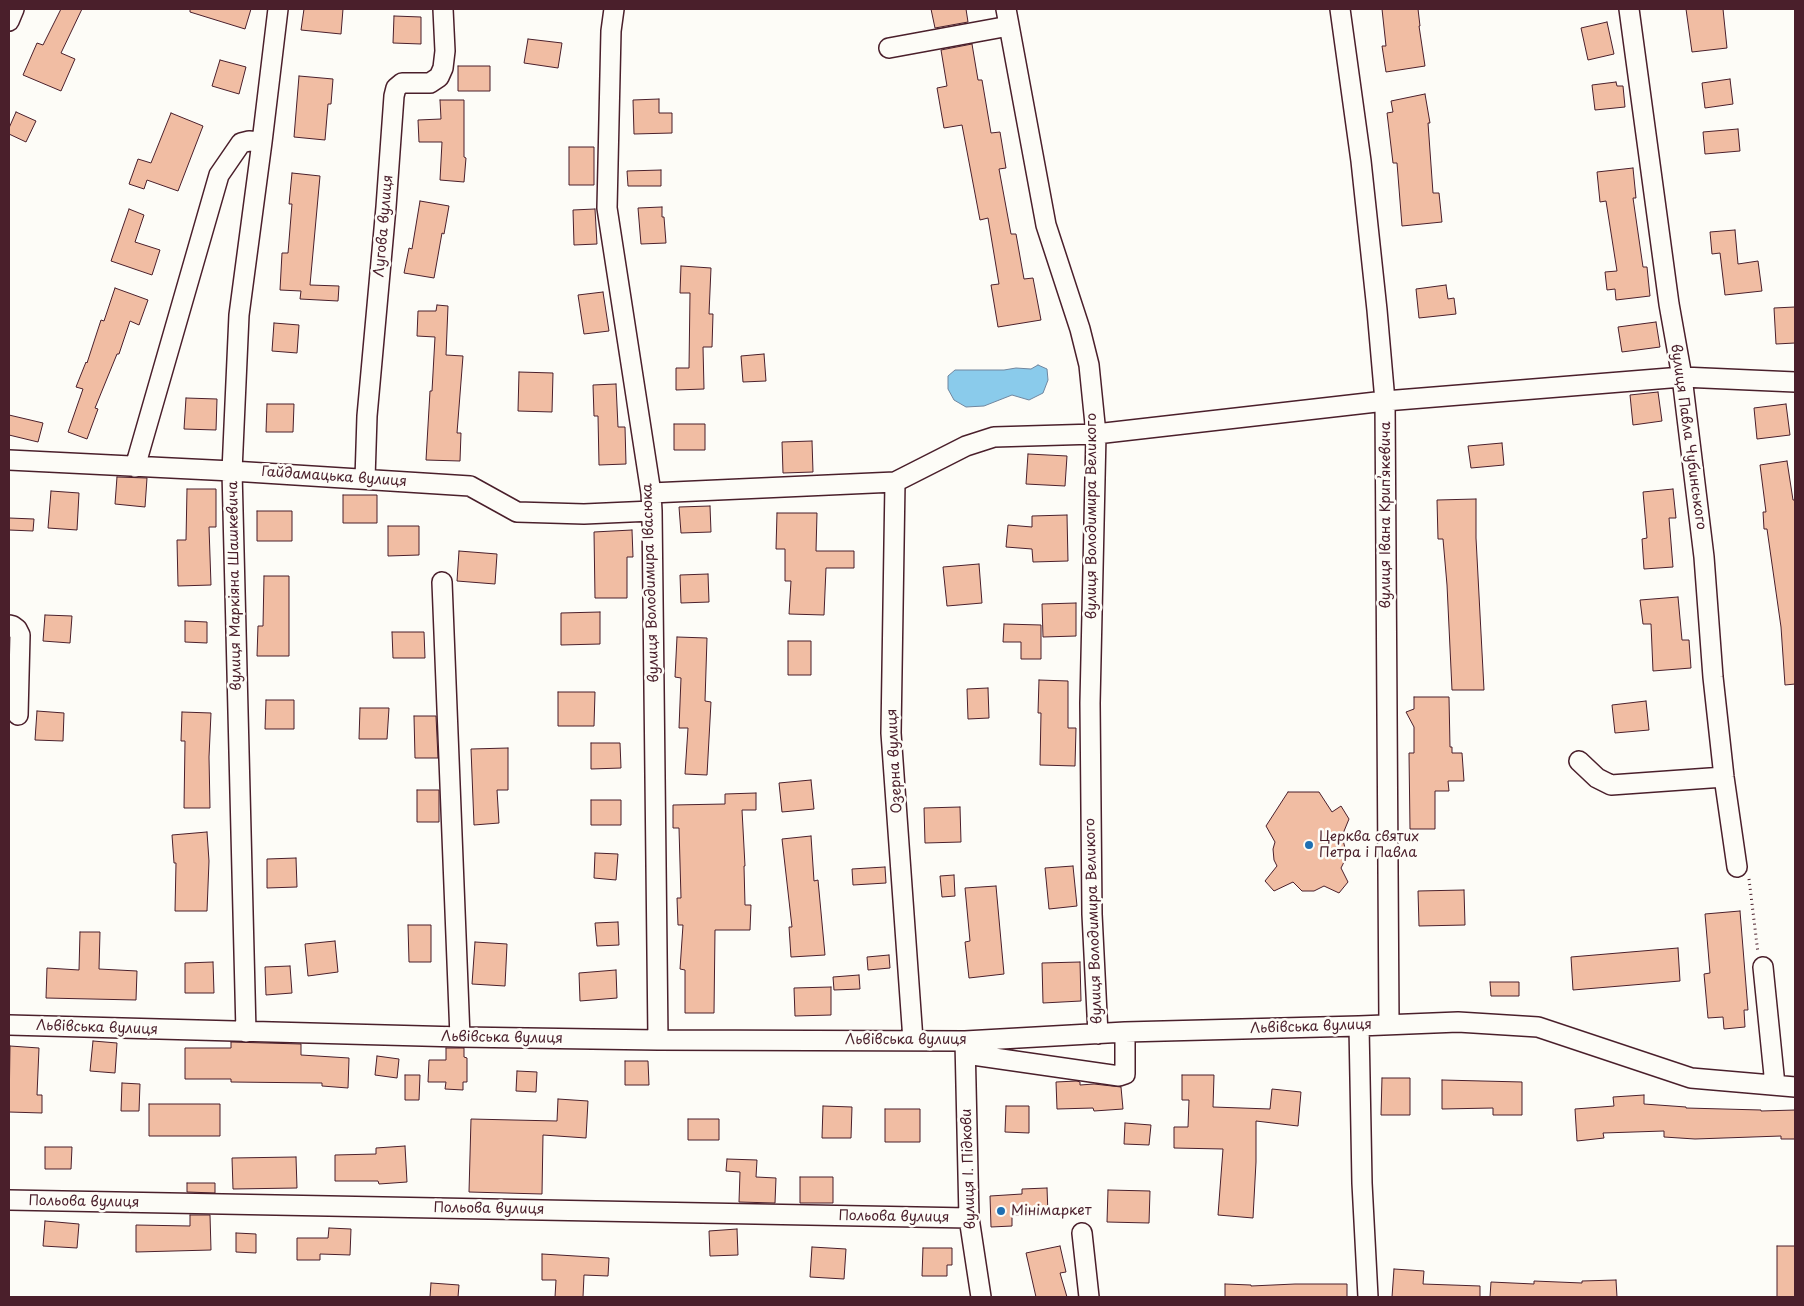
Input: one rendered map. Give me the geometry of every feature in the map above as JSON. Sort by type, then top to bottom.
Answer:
[{"type":"street","points":[[9,21],[14,9]]},
{"type":"street","name":"вулиця Маркіяна Шашкевича","points":[[246,1032],[232,470],[239,315],[278,9]]},
{"type":"street","name":"Лугова вулиця","points":[[365,479],[366,416],[386,206],[394,96],[396,88],[402,83],[430,83],[439,77],[443,68],[445,51],[443,9]]},
{"type":"street","name":"вулиця Володимира Івасюка","points":[[614,9],[611,32],[607,208],[651,502],[658,1040]]},
{"type":"street","name":"вулиця Івана Крипʼякевича","points":[[1340,9],[1361,161],[1385,401],[1389,1024]]},
{"type":"street","name":"вулиця Павла Чубинського","points":[[1629,9],[1669,304],[1682,377],[1704,557],[1713,677],[1724,777],[1737,867]]},
{"type":"street","points":[[889,48],[1008,17]]},
{"type":"street","name":"вулиця Володимира Великого","points":[[1008,17],[1046,225],[1080,330],[1089,365],[1096,434],[1090,713],[1092,914],[1098,1034]]},
{"type":"street","points":[[135,467],[219,175],[241,143],[248,141],[262,142]]},
{"type":"street","points":[[895,482],[966,446],[994,437],[1096,434],[1385,401],[1682,377],[1795,382]]},
{"type":"street","name":"Гайдамацька вулиця","points":[[9,460],[232,470],[470,486],[517,512],[584,514],[651,502],[895,482]]},
{"type":"street","name":"Озерна вулиця","points":[[895,482],[891,733],[913,1040]]},
{"type":"street","points":[[442,582],[460,1037]]},
{"type":"street","points":[[9,625],[18,629],[20,635],[18,715]]},
{"type":"street","points":[[1579,761],[1597,778],[1611,785],[1724,777]]},
{"type":"street","points":[[1763,967],[1775,1084]]},
{"type":"street","name":"Львівська вулиця","points":[[9,1025],[460,1037],[658,1040],[913,1040],[965,1047],[1125,1032],[1458,1022],[1538,1027],[1691,1078],[1795,1087]]},
{"type":"street","points":[[1359,1026],[1362,1183],[1368,1297]]},
{"type":"street","points":[[965,1047],[1119,1076],[1125,1074],[1125,1032]]},
{"type":"street","name":"вулиця І. Підкови","points":[[965,1047],[969,1218],[981,1297]]},
{"type":"street","name":"Польова вулиця","points":[[9,1200],[969,1218]]},
{"type":"street","points":[[1082,1233],[1089,1297]]},
{"type":"path","points":[[1737,867],[1749,876],[1759,962],[1763,967]]},
{"type":"water","points":[[1038,365],[1047,369],[1048,380],[1043,393],[1029,400],[1012,395],[984,406],[966,407],[954,400],[948,389],[948,376],[955,370],[1031,369]]},
{"type":"building","points":[[61,9],[82,9],[61,53],[75,59],[61,91],[23,75],[37,43],[43,45]]},
{"type":"building","points":[[190,9],[251,9],[245,29],[190,12]]},
{"type":"building","points":[[304,9],[343,9],[341,34],[301,30]]},
{"type":"building","points":[[931,9],[966,9],[968,22],[935,28]]},
{"type":"building","points":[[1382,9],[1418,9],[1425,66],[1386,72],[1382,46],[1386,46]]},
{"type":"building","points":[[1686,9],[1723,9],[1727,48],[1692,52]]},
{"type":"building","points":[[394,16],[421,17],[421,44],[393,43]]},
{"type":"building","points":[[1607,22],[1614,54],[1588,60],[1581,28]]},
{"type":"building","points":[[528,39],[562,43],[558,68],[524,63]]},
{"type":"building","points":[[972,44],[978,80],[982,80],[991,133],[1000,132],[1006,168],[999,169],[1011,234],[1016,234],[1024,279],[1033,278],[1041,320],[998,327],[991,285],[999,284],[988,218],[980,220],[962,125],[944,128],[937,88],[947,86],[941,50]]},
{"type":"building","points":[[220,60],[246,67],[239,94],[212,86]]},
{"type":"building","points":[[458,66],[490,66],[490,91],[458,91]]},
{"type":"building","points":[[299,76],[333,79],[331,104],[328,104],[325,140],[294,137]]},
{"type":"building","points":[[1730,79],[1733,104],[1705,108],[1702,83]]},
{"type":"building","points":[[1616,82],[1617,86],[1623,86],[1625,107],[1595,110],[1592,85]]},
{"type":"building","points":[[1425,94],[1430,123],[1428,123],[1433,193],[1439,193],[1442,222],[1402,226],[1397,163],[1393,163],[1387,113],[1393,112],[1391,101]]},
{"type":"building","points":[[659,99],[659,113],[672,113],[672,133],[634,134],[633,100]]},
{"type":"building","points":[[440,100],[464,100],[464,157],[466,158],[464,182],[440,180],[442,142],[419,142],[418,120],[441,119]]},
{"type":"building","points":[[16,112],[36,121],[26,142],[9,134],[9,128]]},
{"type":"building","points":[[171,113],[203,126],[178,191],[147,180],[144,189],[129,184],[138,159],[151,163]]},
{"type":"building","points":[[1738,129],[1740,151],[1705,154],[1703,132]]},
{"type":"building","points":[[569,147],[594,147],[594,185],[569,185]]},
{"type":"building","points":[[1633,168],[1636,198],[1633,198],[1643,267],[1647,267],[1650,296],[1616,300],[1615,289],[1607,290],[1605,272],[1617,271],[1606,201],[1600,202],[1597,172]]},
{"type":"building","points":[[661,170],[661,186],[628,186],[627,171]]},
{"type":"building","points":[[292,173],[320,176],[310,285],[339,286],[338,301],[300,299],[301,291],[280,290],[282,253],[288,253],[292,204],[289,204]]},
{"type":"building","points":[[420,201],[449,206],[434,278],[404,273],[409,248],[412,249]]},
{"type":"building","points":[[662,207],[666,243],[641,244],[638,208]]},
{"type":"building","points":[[129,209],[144,215],[135,242],[160,250],[152,275],[111,261]]},
{"type":"building","points":[[595,209],[597,244],[574,245],[573,210]]},
{"type":"building","points":[[1735,230],[1738,264],[1758,261],[1762,291],[1725,295],[1720,253],[1712,254],[1710,232]]},
{"type":"building","points":[[681,266],[711,268],[709,314],[713,314],[712,347],[703,347],[704,389],[676,390],[676,368],[689,368],[690,293],[680,293]]},
{"type":"building","points":[[1446,285],[1448,299],[1454,298],[1456,314],[1419,318],[1416,289]]},
{"type":"building","points":[[115,288],[148,300],[139,325],[130,321],[119,354],[117,354],[95,408],[98,409],[87,439],[68,432],[83,389],[76,387],[87,363],[101,320],[104,321]]},
{"type":"building","points":[[603,292],[609,331],[584,334],[578,295]]},
{"type":"building","points":[[437,305],[448,306],[446,355],[463,356],[457,433],[461,433],[460,461],[426,460],[435,337],[417,336],[418,311],[436,311]]},
{"type":"building","points":[[1795,307],[1795,343],[1776,344],[1774,308]]},
{"type":"building","points":[[1656,322],[1660,347],[1622,352],[1618,327]]},
{"type":"building","points":[[274,323],[299,325],[297,353],[272,351]]},
{"type":"building","points":[[764,354],[766,381],[743,382],[741,356]]},
{"type":"building","points":[[519,372],[553,373],[552,412],[518,411]]},
{"type":"building","points":[[616,384],[618,427],[625,427],[626,464],[599,465],[598,416],[594,416],[593,385]]},
{"type":"building","points":[[1658,392],[1662,421],[1633,425],[1630,395]]},
{"type":"building","points":[[186,398],[217,399],[216,430],[184,429]]},
{"type":"building","points":[[267,404],[294,404],[293,432],[266,432]]},
{"type":"building","points":[[1786,404],[1790,435],[1757,439],[1754,408]]},
{"type":"building","points":[[9,415],[43,423],[38,442],[9,435]]},
{"type":"building","points":[[674,424],[705,424],[705,450],[674,450]]},
{"type":"building","points":[[812,441],[813,472],[783,473],[782,442]]},
{"type":"building","points":[[1502,443],[1504,465],[1471,468],[1468,446]]},
{"type":"building","points":[[1028,454],[1067,456],[1065,486],[1026,484]]},
{"type":"building","points":[[1787,461],[1793,500],[1795,500],[1795,684],[1785,685],[1781,627],[1767,529],[1764,529],[1763,512],[1766,512],[1760,465]]},
{"type":"building","points":[[117,477],[147,478],[145,507],[115,504]]},
{"type":"building","points":[[187,489],[216,489],[216,527],[209,527],[211,585],[178,586],[177,540],[186,540]]},
{"type":"building","points":[[1673,489],[1676,518],[1669,518],[1673,567],[1644,569],[1642,539],[1647,538],[1643,492]]},
{"type":"building","points":[[51,491],[79,493],[77,530],[48,528]]},
{"type":"building","points":[[343,495],[377,495],[377,523],[343,523]]},
{"type":"building","points":[[1476,499],[1476,538],[1484,690],[1452,690],[1447,585],[1443,539],[1438,539],[1437,500]]},
{"type":"building","points":[[710,506],[711,532],[681,533],[679,507]]},
{"type":"building","points":[[257,511],[292,511],[292,541],[257,541]]},
{"type":"building","points":[[777,513],[817,513],[816,551],[854,551],[854,568],[826,568],[824,615],[789,614],[791,581],[785,581],[785,549],[776,549]]},
{"type":"building","points":[[1067,515],[1068,561],[1033,562],[1032,549],[1006,547],[1008,525],[1032,527],[1032,516]]},
{"type":"building","points":[[9,518],[34,519],[33,531],[9,530]]},
{"type":"building","points":[[388,526],[419,526],[419,555],[388,556]]},
{"type":"building","points":[[632,530],[633,557],[627,557],[627,598],[595,598],[594,532]]},
{"type":"building","points":[[459,551],[497,554],[495,584],[457,581]]},
{"type":"building","points":[[979,564],[982,603],[947,606],[943,567]]},
{"type":"building","points":[[708,574],[709,602],[681,603],[680,575]]},
{"type":"building","points":[[264,576],[289,576],[289,656],[257,656],[258,626],[263,626]]},
{"type":"building","points":[[1678,597],[1682,640],[1689,640],[1691,668],[1653,671],[1651,624],[1643,624],[1640,600]]},
{"type":"building","points":[[1076,603],[1076,636],[1043,637],[1042,604]]},
{"type":"building","points":[[600,612],[600,644],[561,645],[561,613]]},
{"type":"building","points":[[45,615],[72,616],[70,643],[43,641]]},
{"type":"building","points":[[185,621],[207,622],[207,643],[185,642]]},
{"type":"building","points":[[1004,624],[1041,625],[1041,659],[1021,659],[1021,642],[1003,642]]},
{"type":"building","points":[[392,632],[424,632],[425,658],[393,658]]},
{"type":"building","points":[[677,637],[707,638],[705,701],[711,702],[707,775],[685,774],[688,728],[679,728],[681,678],[675,677]]},
{"type":"building","points":[[788,641],[811,641],[811,675],[788,675]]},
{"type":"building","points":[[1039,680],[1068,681],[1068,728],[1076,728],[1075,766],[1040,765],[1041,713],[1038,713]]},
{"type":"building","points":[[988,688],[989,718],[968,719],[967,689]]},
{"type":"building","points":[[558,692],[595,692],[594,726],[558,726]]},
{"type":"building","points":[[1414,697],[1449,697],[1450,747],[1452,747],[1452,753],[1462,753],[1464,781],[1448,781],[1449,791],[1435,791],[1435,829],[1410,829],[1409,753],[1414,753],[1414,727],[1406,712],[1414,709]]},
{"type":"building","points":[[266,700],[294,700],[294,729],[265,729]]},
{"type":"building","points":[[1646,701],[1649,730],[1615,733],[1612,705]]},
{"type":"building","points":[[360,708],[389,708],[387,739],[359,739]]},
{"type":"building","points":[[37,711],[64,713],[63,741],[35,740]]},
{"type":"building","points":[[182,712],[211,713],[209,757],[210,808],[184,808],[185,741],[181,741]]},
{"type":"building","points":[[414,716],[436,716],[438,758],[415,758]]},
{"type":"building","points":[[591,743],[620,743],[621,768],[591,769]]},
{"type":"building","points":[[508,748],[508,790],[497,790],[499,823],[474,825],[471,749]]},
{"type":"building","points":[[811,780],[814,809],[782,812],[779,783]]},
{"type":"building","points":[[417,790],[439,790],[439,822],[417,822]]},
{"type":"building","name":"Церква святих Петра і Павла","points":[[1288,792],[1319,792],[1332,812],[1341,806],[1349,819],[1342,836],[1347,856],[1341,868],[1348,882],[1339,893],[1324,886],[1314,891],[1302,891],[1293,882],[1274,891],[1265,881],[1277,866],[1274,860],[1273,849],[1275,842],[1266,826]]},
{"type":"building","points":[[756,793],[756,810],[742,810],[745,905],[751,905],[750,930],[715,930],[714,1013],[685,1013],[685,970],[680,969],[683,925],[678,925],[677,898],[681,898],[679,828],[673,828],[673,805],[725,804],[725,794]]},
{"type":"building","points":[[591,800],[621,800],[621,825],[591,825]]},
{"type":"building","points":[[960,807],[961,842],[925,843],[924,808]]},
{"type":"building","points":[[207,832],[209,861],[207,911],[175,911],[176,863],[174,863],[172,835]]},
{"type":"building","points":[[811,836],[814,881],[818,880],[825,955],[791,957],[789,927],[792,927],[782,839]]},
{"type":"building","points":[[595,853],[618,854],[616,880],[594,878]]},
{"type":"building","points":[[296,858],[297,887],[267,888],[267,859]]},
{"type":"building","points":[[1073,866],[1077,906],[1049,909],[1045,868]]},
{"type":"building","points":[[885,867],[886,883],[853,885],[852,869]]},
{"type":"building","points":[[954,875],[955,896],[942,897],[940,876]]},
{"type":"building","points":[[996,886],[1004,974],[969,978],[965,942],[970,941],[965,888]]},
{"type":"building","points":[[1464,890],[1465,925],[1419,926],[1418,891]]},
{"type":"building","points":[[1740,911],[1748,1010],[1744,1010],[1745,1027],[1724,1029],[1723,1017],[1708,1018],[1704,974],[1710,973],[1705,914]]},
{"type":"building","points":[[618,922],[619,945],[597,946],[595,923]]},
{"type":"building","points":[[408,925],[431,925],[431,962],[409,962]]},
{"type":"building","points":[[80,932],[100,932],[99,969],[137,971],[136,1000],[46,998],[47,968],[79,970]]},
{"type":"building","points":[[335,941],[338,972],[308,976],[305,944]]},
{"type":"building","points":[[475,942],[507,944],[505,986],[472,984]]},
{"type":"building","points":[[1678,948],[1680,981],[1573,990],[1571,957]]},
{"type":"building","points":[[889,955],[890,968],[868,970],[867,957]]},
{"type":"building","points":[[213,962],[214,993],[185,993],[185,963]]},
{"type":"building","points":[[1080,962],[1081,1001],[1043,1003],[1042,963]]},
{"type":"building","points":[[290,966],[292,993],[266,995],[265,967]]},
{"type":"building","points":[[616,970],[617,998],[580,1001],[579,973]]},
{"type":"building","points":[[859,975],[860,989],[834,990],[833,977]]},
{"type":"building","points":[[1490,982],[1519,982],[1519,996],[1491,996]]},
{"type":"building","points":[[831,987],[831,1015],[795,1016],[794,988]]},
{"type":"building","points":[[93,1041],[117,1043],[115,1073],[90,1071]]},
{"type":"building","points":[[231,1042],[301,1044],[301,1055],[349,1058],[348,1088],[322,1086],[322,1083],[231,1082],[231,1079],[185,1079],[185,1048],[231,1048]]},
{"type":"building","points":[[10,1046],[39,1048],[37,1095],[42,1095],[42,1113],[9,1112]]},
{"type":"building","points":[[446,1048],[464,1048],[464,1057],[467,1058],[467,1082],[463,1082],[463,1090],[445,1089],[446,1082],[428,1082],[429,1060],[446,1060]]},
{"type":"building","points":[[377,1056],[399,1059],[397,1078],[375,1075]]},
{"type":"building","points":[[625,1061],[648,1061],[649,1085],[625,1085]]},
{"type":"building","points":[[517,1071],[537,1072],[536,1092],[516,1091]]},
{"type":"building","points":[[405,1075],[420,1075],[419,1100],[405,1100]]},
{"type":"building","points":[[1182,1075],[1214,1075],[1213,1107],[1270,1109],[1272,1089],[1301,1092],[1298,1126],[1256,1121],[1253,1218],[1218,1215],[1223,1149],[1174,1148],[1174,1127],[1188,1127],[1189,1100],[1182,1100]]},
{"type":"building","points":[[1382,1078],[1410,1078],[1410,1115],[1381,1115]]},
{"type":"building","points":[[1442,1080],[1522,1082],[1522,1115],[1493,1115],[1493,1108],[1442,1109]]},
{"type":"building","points":[[1056,1082],[1080,1082],[1080,1085],[1094,1084],[1121,1087],[1123,1109],[1094,1111],[1093,1108],[1057,1109]]},
{"type":"building","points":[[122,1083],[140,1084],[139,1111],[121,1111]]},
{"type":"building","points":[[1644,1095],[1644,1104],[1761,1111],[1795,1110],[1795,1139],[1781,1139],[1781,1136],[1695,1139],[1664,1137],[1664,1131],[1603,1133],[1604,1138],[1577,1141],[1575,1109],[1614,1106],[1613,1097]]},
{"type":"building","points":[[558,1099],[588,1101],[586,1138],[543,1135],[542,1194],[469,1192],[471,1119],[557,1121]]},
{"type":"building","points":[[149,1104],[220,1104],[220,1136],[149,1136]]},
{"type":"building","points":[[823,1106],[852,1107],[851,1138],[822,1138]]},
{"type":"building","points":[[1006,1106],[1029,1106],[1029,1133],[1005,1132]]},
{"type":"building","points":[[885,1109],[920,1109],[920,1142],[885,1142]]},
{"type":"building","points":[[688,1119],[719,1119],[719,1140],[688,1140]]},
{"type":"building","points":[[1125,1123],[1151,1125],[1149,1145],[1124,1144]]},
{"type":"building","points":[[405,1146],[407,1182],[379,1184],[378,1181],[335,1181],[335,1155],[376,1154],[376,1148]]},
{"type":"building","points":[[45,1147],[72,1147],[71,1169],[45,1169]]},
{"type":"building","points":[[296,1157],[297,1188],[233,1189],[232,1158]]},
{"type":"building","points":[[727,1159],[757,1160],[756,1177],[776,1178],[775,1203],[739,1202],[740,1172],[726,1171]]},
{"type":"building","points":[[800,1177],[833,1177],[833,1203],[800,1203]]},
{"type":"building","points":[[187,1183],[215,1183],[215,1193],[187,1192]]},
{"type":"building","points":[[1047,1188],[1048,1214],[1012,1215],[1012,1226],[991,1227],[990,1196],[1022,1194],[1022,1189]]},
{"type":"building","points":[[1108,1190],[1150,1191],[1149,1223],[1107,1222]]},
{"type":"building","points":[[190,1215],[210,1215],[211,1250],[136,1252],[136,1225],[190,1226]]},
{"type":"building","points":[[45,1221],[79,1224],[77,1248],[43,1246]]},
{"type":"building","points":[[329,1228],[351,1229],[350,1255],[320,1254],[320,1260],[297,1260],[297,1238],[328,1238]]},
{"type":"building","points":[[737,1229],[738,1255],[710,1256],[709,1231]]},
{"type":"building","points":[[236,1233],[256,1234],[256,1253],[236,1252]]},
{"type":"building","points":[[1060,1246],[1066,1272],[1060,1273],[1067,1297],[1036,1297],[1026,1253]]},
{"type":"building","points":[[1777,1246],[1795,1246],[1795,1297],[1777,1297]]},
{"type":"building","points":[[812,1247],[846,1249],[844,1279],[810,1277]]},
{"type":"building","points":[[923,1248],[952,1248],[952,1265],[947,1265],[947,1276],[922,1276]]},
{"type":"building","points":[[542,1254],[609,1258],[608,1276],[584,1275],[583,1297],[555,1297],[556,1280],[542,1280]]},
{"type":"building","points":[[1394,1269],[1424,1271],[1423,1284],[1480,1286],[1480,1297],[1392,1297]]},
{"type":"building","points":[[1616,1280],[1617,1297],[1490,1297],[1491,1282],[1534,1284],[1534,1281],[1582,1283],[1582,1281]]},
{"type":"building","points":[[431,1283],[459,1285],[458,1297],[430,1297]]},
{"type":"building","points":[[1225,1284],[1251,1286],[1347,1284],[1347,1297],[1225,1297]]},
{"type":"place","name":"Церква святих Петра і Павла","points":[[1309,845]]},
{"type":"place","name":"Мінімаркет","points":[[1001,1211]]}]
